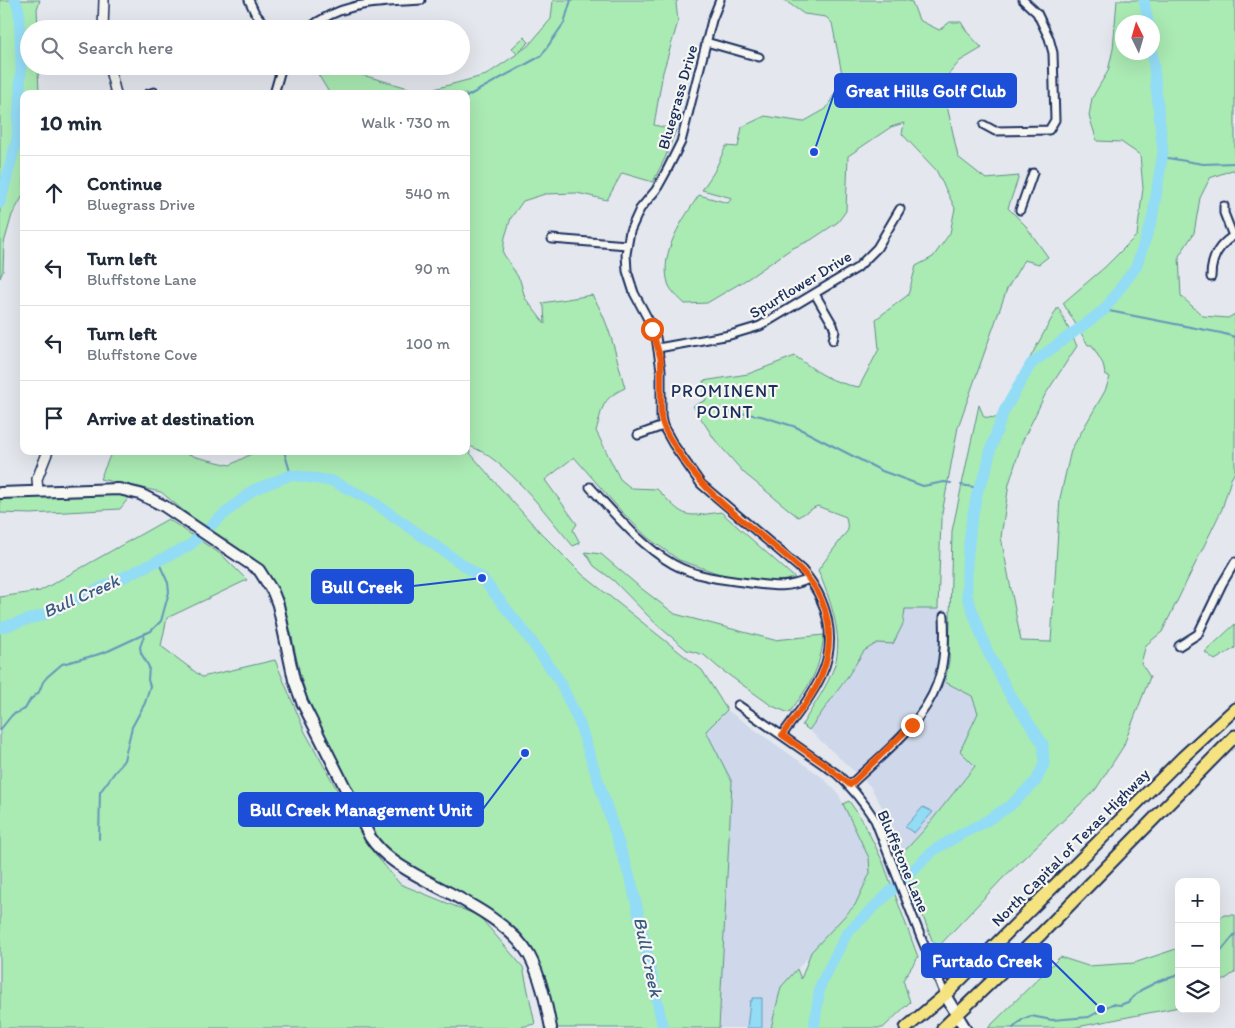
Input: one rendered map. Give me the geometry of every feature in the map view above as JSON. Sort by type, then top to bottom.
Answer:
[{"type":"highway","name":"North Capital of Texas Highway","points":[[906,1028],[945,995],[1176,764],[1235,709]]},
{"type":"highway","points":[[943,1028],[1041,934],[1235,736]]},
{"type":"highway","points":[[932,966],[939,972],[952,975],[971,968]]},
{"type":"main road","points":[[0,493],[85,489],[119,489],[129,491],[150,498],[259,570],[273,592],[278,605],[294,680],[302,702],[335,770],[374,842],[386,856],[396,863],[478,909],[518,940],[528,954],[537,974],[551,1028]]},
{"type":"main road","points":[[945,995],[965,1028]]},
{"type":"street","points":[[104,0],[104,20]]},
{"type":"street","points":[[249,0],[261,20]]},
{"type":"street","points":[[321,20],[340,10],[368,2],[421,0]]},
{"type":"street","name":"Bluegrass Drive","points":[[720,0],[712,20],[681,142],[660,183],[634,220],[627,245],[626,261],[629,282],[649,321],[658,348],[662,370],[660,407],[663,426],[673,444],[700,484],[795,564],[809,579],[822,601],[826,613],[830,635],[829,649],[823,672],[819,681],[782,735]]},
{"type":"street","points":[[984,125],[996,131],[1049,130],[1056,120],[1053,53],[1049,38],[1037,13],[1023,0]]},
{"type":"street","points":[[706,42],[758,57]]},
{"type":"street","points":[[111,75],[115,90]]},
{"type":"street","points":[[275,90],[279,75]]},
{"type":"street","points":[[1020,210],[1033,172]]},
{"type":"street","points":[[1211,277],[1211,266],[1216,254],[1234,235],[1224,213],[1224,206]]},
{"type":"street","name":"Spurflower Drive","points":[[658,348],[746,332],[760,326],[857,268],[877,248],[900,209]]},
{"type":"street","points":[[552,240],[627,245]]},
{"type":"street","points":[[815,294],[833,325],[835,331],[833,340]]},
{"type":"street","points":[[638,435],[663,426]]},
{"type":"street","points":[[38,491],[37,478],[46,455]]},
{"type":"street","points":[[590,487],[632,532],[652,550],[674,565],[722,580],[783,587],[798,584],[809,579]]},
{"type":"street","points":[[1179,646],[1198,634],[1222,584],[1235,562]]},
{"type":"street","points":[[850,785],[912,725],[929,700],[938,683],[945,650],[944,616]]},
{"type":"street","name":"Bluffstone Lane","points":[[738,705],[824,764],[850,785],[865,804],[875,820],[945,995]]},
{"type":"shaded area","points":[[905,609],[938,609],[949,613],[949,661],[945,682],[972,696],[978,713],[960,751],[975,766],[924,830],[900,856],[888,818],[870,786],[809,730],[864,651],[903,624]]},
{"type":"shaded area","points":[[727,710],[822,777],[838,793],[869,858],[870,873],[855,905],[781,987],[771,1028],[719,1028],[732,782],[705,731]]},
{"type":"green space","points":[[0,0],[40,0],[37,9],[38,20],[20,20],[20,75],[38,75],[39,90],[20,90],[20,201],[12,215],[4,243],[3,271],[0,278]]},
{"type":"green space","points":[[553,0],[678,0],[676,3],[678,22],[663,72],[654,125],[676,130],[653,182],[622,173],[607,200],[577,193],[545,194],[523,201],[511,218],[505,237],[503,253],[520,280],[525,298],[545,324],[542,303],[592,295],[598,305],[612,340],[625,388],[607,400],[596,431],[620,479],[631,488],[657,489],[684,513],[698,515],[721,512],[795,578],[776,582],[723,575],[679,560],[648,538],[621,511],[574,457],[545,480],[577,524],[573,530],[580,543],[573,546],[511,475],[483,452],[470,446],[470,90],[430,90],[486,75],[517,54],[512,48],[524,37],[529,42],[518,53],[528,46],[551,19]]},
{"type":"green space","points":[[784,0],[905,0],[912,2],[919,20],[939,30],[950,22],[961,22],[967,32],[982,48],[960,61],[942,82],[958,157],[986,179],[1019,176],[1008,208],[1025,225],[1048,257],[1039,264],[1024,260],[1007,289],[958,427],[941,519],[938,609],[905,609],[903,624],[893,644],[877,643],[864,651],[809,730],[802,725],[831,674],[837,655],[838,643],[834,617],[818,570],[848,530],[846,517],[817,506],[798,517],[744,473],[715,440],[693,406],[706,400],[703,381],[748,374],[795,356],[825,376],[841,383],[859,387],[879,349],[876,319],[908,295],[916,266],[933,257],[950,233],[955,208],[936,170],[902,134],[904,123],[891,127],[848,156],[846,211],[838,222],[811,240],[791,249],[749,278],[707,303],[685,304],[673,292],[668,283],[667,260],[674,236],[686,215],[699,195],[728,203],[732,198],[702,190],[714,172],[726,146],[738,147],[742,127],[765,116],[803,122],[826,109],[843,79],[832,23],[826,17],[804,14]]},
{"type":"green space","points":[[1117,0],[1235,0],[1235,171],[1232,170],[1210,178],[1200,198],[1194,233],[1179,256],[1181,296],[1203,316],[1228,318],[1235,314],[1235,472],[1222,509],[1162,632],[1146,645],[1141,663],[1150,677],[1123,747],[1096,789],[1002,879],[938,947],[932,940],[900,856],[924,830],[975,766],[960,751],[978,713],[972,696],[945,682],[949,661],[952,531],[979,405],[984,417],[997,418],[1058,307],[1077,346],[1045,395],[1022,442],[1009,484],[1001,537],[1021,641],[1051,642],[1060,498],[1071,450],[1105,391],[1110,377],[1105,374],[1103,364],[1092,345],[1088,345],[1063,303],[1105,267],[1137,235],[1143,188],[1140,155],[1121,142],[1097,141],[1089,116],[1092,98],[1108,71],[1113,49],[1115,24],[1115,60],[1160,60],[1160,15],[1116,15]]},
{"type":"green space","points":[[318,75],[362,75],[416,90],[328,90]]},
{"type":"green space","points":[[470,453],[540,532],[583,575],[702,670],[727,710],[706,731],[732,782],[719,1028],[556,1028],[545,980],[536,955],[520,932],[470,898],[409,866],[385,846],[372,829],[343,776],[310,707],[300,674],[283,598],[239,563],[249,558],[210,533],[161,492],[100,479],[110,455],[191,455],[230,465],[249,455],[470,455]]},
{"type":"green space","points":[[0,495],[131,495],[120,509],[31,514],[0,513]]},
{"type":"green space","points":[[168,519],[222,555],[247,580],[167,618],[161,646],[202,677],[275,660],[305,732],[369,847],[400,884],[479,916],[523,967],[535,1024],[516,1028],[0,1028],[0,597],[40,591]]},
{"type":"green space","points":[[585,552],[601,554],[675,614],[774,640],[824,635],[820,659],[813,677],[789,713],[772,706],[704,655],[687,650],[656,624],[613,580],[594,566]]},
{"type":"green space","points":[[1235,624],[1235,648],[1215,660],[1205,652]]},
{"type":"green space","points":[[849,801],[863,821],[883,862],[918,957],[903,980],[910,1002],[883,1028],[771,1028],[781,987],[797,969],[801,979],[811,952],[855,905],[870,873],[869,858],[843,804]]},
{"type":"green space","points":[[1224,915],[1235,915],[1235,972],[1220,983],[1220,923],[1220,918]]},
{"type":"green space","points":[[1175,949],[1175,1008],[1072,1028],[988,1028],[1060,957],[1088,966],[1134,963]]},
{"type":"water","points":[[923,807],[933,812],[914,833],[905,827]]},
{"type":"water","points":[[752,998],[762,998],[762,1028],[747,1028]]},
{"type":"waterway","name":"Bull Creek","points":[[15,0],[19,10],[20,40]]},
{"type":"waterway","points":[[470,95],[541,56],[564,23],[571,0]]},
{"type":"waterway","points":[[1144,0],[1147,15]]},
{"type":"waterway","points":[[814,1028],[820,986],[847,933],[934,850],[1010,806],[1036,781],[1044,764],[1043,744],[1010,695],[986,648],[967,596],[967,564],[971,524],[977,493],[986,471],[991,448],[1004,411],[1031,364],[1104,310],[1136,267],[1152,220],[1163,152],[1153,60]]},
{"type":"waterway","name":"Bull Creek","points":[[0,203],[17,139],[21,75]]},
{"type":"waterway","points":[[1162,157],[1203,164],[1235,163]]},
{"type":"waterway","points":[[1104,310],[1235,337]]},
{"type":"waterway","points":[[711,409],[761,416],[796,427],[882,471],[923,486],[944,482],[951,483]]},
{"type":"waterway","points":[[285,455],[291,475]]},
{"type":"waterway","name":"Bull Creek","points":[[0,628],[46,614],[189,546],[253,490],[291,475],[332,481],[369,499],[482,578],[524,631],[559,680],[579,722],[632,884],[663,1028]]},
{"type":"waterway","points":[[961,485],[979,488]]},
{"type":"waterway","points":[[0,730],[12,715],[25,709],[30,700],[39,692],[47,677],[62,664],[108,651],[151,631],[161,621],[169,592],[168,583],[158,561]]},
{"type":"waterway","points":[[99,839],[100,792],[124,760],[132,727],[145,703],[150,686],[148,680],[149,667],[141,653],[140,647],[145,633]]},
{"type":"waterway","points":[[1220,952],[1235,934]]},
{"type":"waterway","points":[[1013,1028],[1023,1019],[1031,1016],[1052,1020],[1089,1017],[1112,1004],[1120,1005],[1128,1002],[1141,990],[1159,981],[1175,976]]},
{"type":"place","name":"Great Hills Golf Club","points":[[814,152]]},
{"type":"place","name":"Bull Creek","points":[[482,578]]},
{"type":"place","name":"Bull Creek Management Unit","points":[[525,753]]},
{"type":"place","name":"Furtado Creek","points":[[1101,1009]]},
{"type":"district","name":"PROMINENT POINT","points":[[725,401]]},
{"type":"route","points":[[652,329],[656,337],[661,360],[661,417],[663,426],[673,444],[700,484],[802,570],[817,591],[826,613],[830,635],[829,649],[823,672],[812,693],[782,735],[824,764],[850,785],[912,725]]}]
